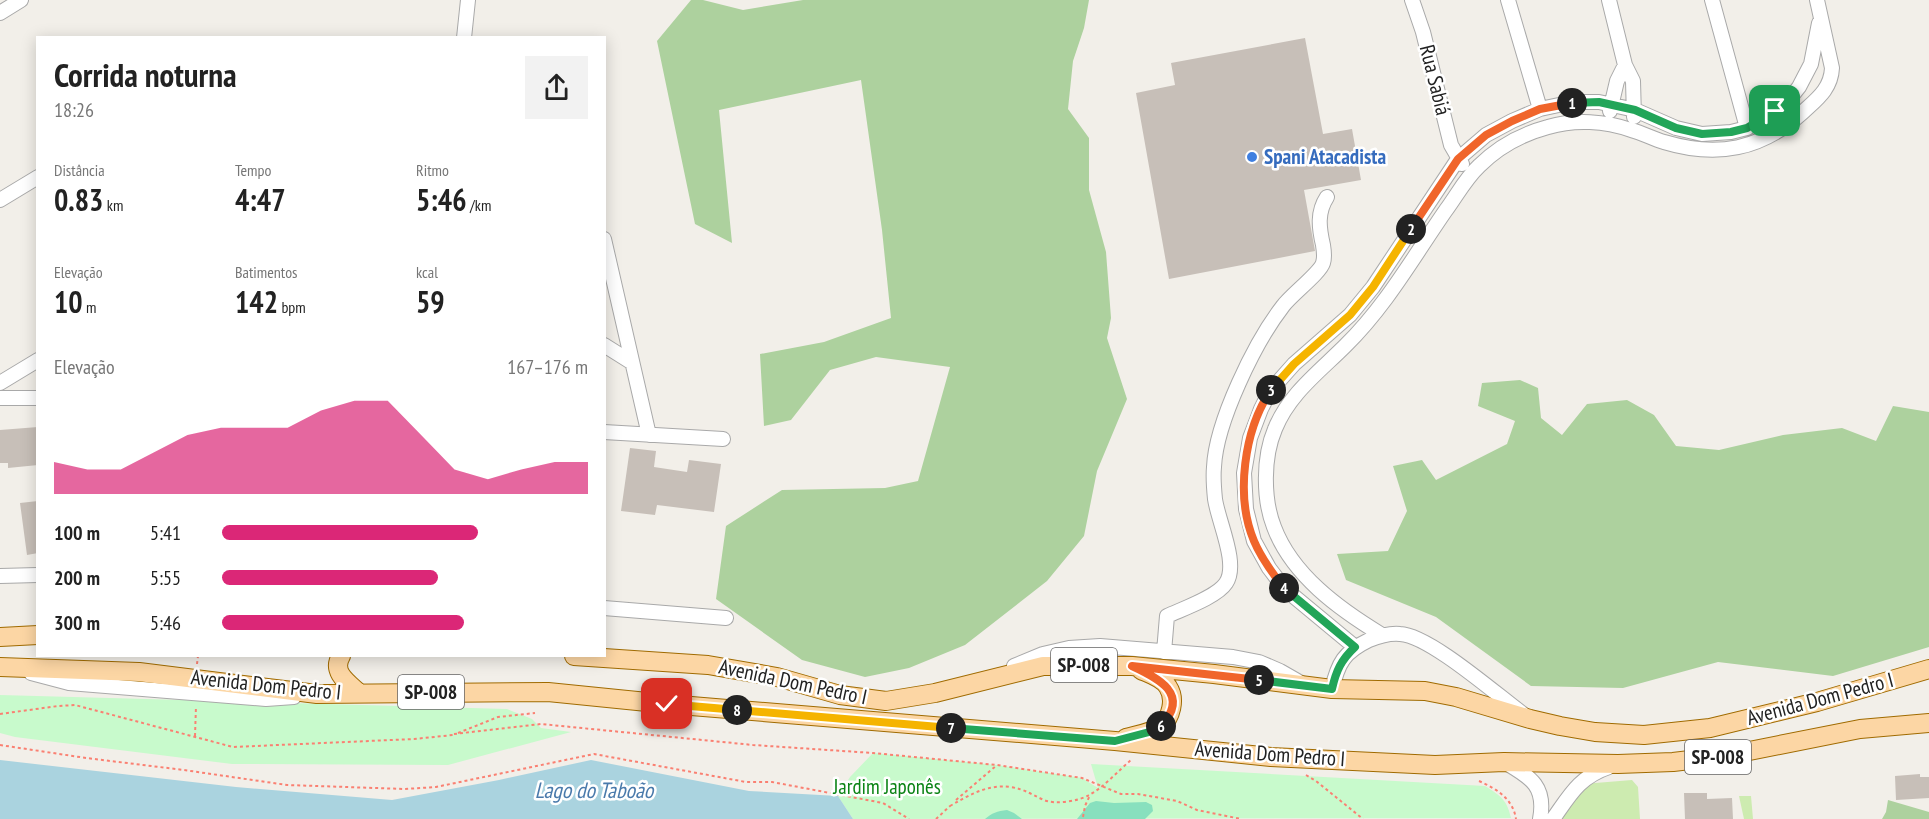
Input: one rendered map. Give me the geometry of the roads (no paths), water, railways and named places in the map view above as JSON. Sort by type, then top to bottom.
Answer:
[{"type":"main road","points":[[0,637],[36,635]]},
{"type":"main road","points":[[340,657],[338,670],[342,679],[359,693]]},
{"type":"main road","name":"Avenida Dom Pedro I","points":[[589,657],[708,665],[777,677],[840,695],[886,701],[935,693],[1043,666],[1132,666],[1308,687],[1425,691],[1456,697],[1530,719],[1595,732],[1644,735],[1710,729],[1817,702],[1929,669]]},
{"type":"main road","points":[[1115,741],[1153,731],[1163,725],[1171,711],[1173,699],[1168,687],[1157,677],[1132,666]]},
{"type":"main road","name":"Avenida Dom Pedro I","points":[[7,667],[139,672],[317,694],[548,692],[1149,744],[1271,757],[1435,765],[1504,762],[1618,764],[1673,762],[1724,756],[1860,729],[1929,723]]},
{"type":"street","points":[[0,13],[21,0]]},
{"type":"street","points":[[464,36],[468,0]]},
{"type":"street","name":"Rua Sabiá","points":[[1412,0],[1423,32],[1451,145],[1458,159],[1471,175]]},
{"type":"street","points":[[1508,0],[1540,109]]},
{"type":"street","points":[[1609,0],[1625,65],[1633,81],[1635,110],[1632,130]]},
{"type":"street","points":[[1712,0],[1747,128]]},
{"type":"street","points":[[1382,635],[1336,603],[1306,577],[1290,557],[1274,526],[1266,487],[1268,456],[1274,431],[1282,412],[1300,389],[1369,321],[1471,175],[1500,148],[1524,134],[1550,126],[1578,122],[1608,124],[1632,130],[1661,142],[1691,149],[1716,151],[1740,147],[1765,139],[1790,124],[1826,89],[1831,80],[1832,68],[1817,0]]},
{"type":"street","points":[[1355,647],[1285,589],[1269,568],[1254,541],[1246,509],[1244,473],[1250,438],[1270,391],[1294,364],[1350,315],[1373,287],[1458,159],[1486,135],[1540,109],[1573,102],[1611,104],[1635,110],[1676,128],[1702,134],[1731,132],[1747,128],[1775,111],[1791,97],[1807,73],[1821,15]]},
{"type":"street","points":[[1811,64],[1832,68]]},
{"type":"street","points":[[1608,124],[1617,81],[1625,65]]},
{"type":"street","points":[[0,200],[36,178]]},
{"type":"street","points":[[1164,652],[1167,616],[1218,592],[1226,584],[1230,573],[1230,559],[1215,500],[1214,468],[1218,440],[1238,384],[1273,320],[1285,303],[1319,271],[1323,264],[1324,255],[1319,221],[1321,206],[1327,197]]},
{"type":"street","points":[[606,248],[649,435]]},
{"type":"street","points":[[606,346],[631,362]]},
{"type":"street","points":[[0,383],[36,361]]},
{"type":"street","points":[[0,398],[36,398]]},
{"type":"street","points":[[606,432],[723,439]]},
{"type":"street","points":[[0,576],[36,575]]},
{"type":"street","points":[[606,608],[726,618]]},
{"type":"street","points":[[1332,689],[1340,664],[1355,647],[1382,635],[1402,633],[1421,640],[1443,654],[1530,719]]},
{"type":"street","points":[[969,685],[1043,654],[1069,648],[1100,646],[1233,657],[1259,662],[1308,687]]},
{"type":"street","points":[[1504,762],[1534,782],[1541,794],[1540,819]]},
{"type":"street","points":[[1552,819],[1583,780],[1593,772],[1618,764]]},
{"type":"water","name":"Lago do Taboão","points":[[0,760],[236,787],[392,800],[591,760],[749,791],[838,796],[853,819],[0,819]]},
{"type":"place","name":"Spani Atacadista","points":[[1252,157]]},
{"type":"park label","name":"Jardim Japonês","points":[[887,787]]}]
